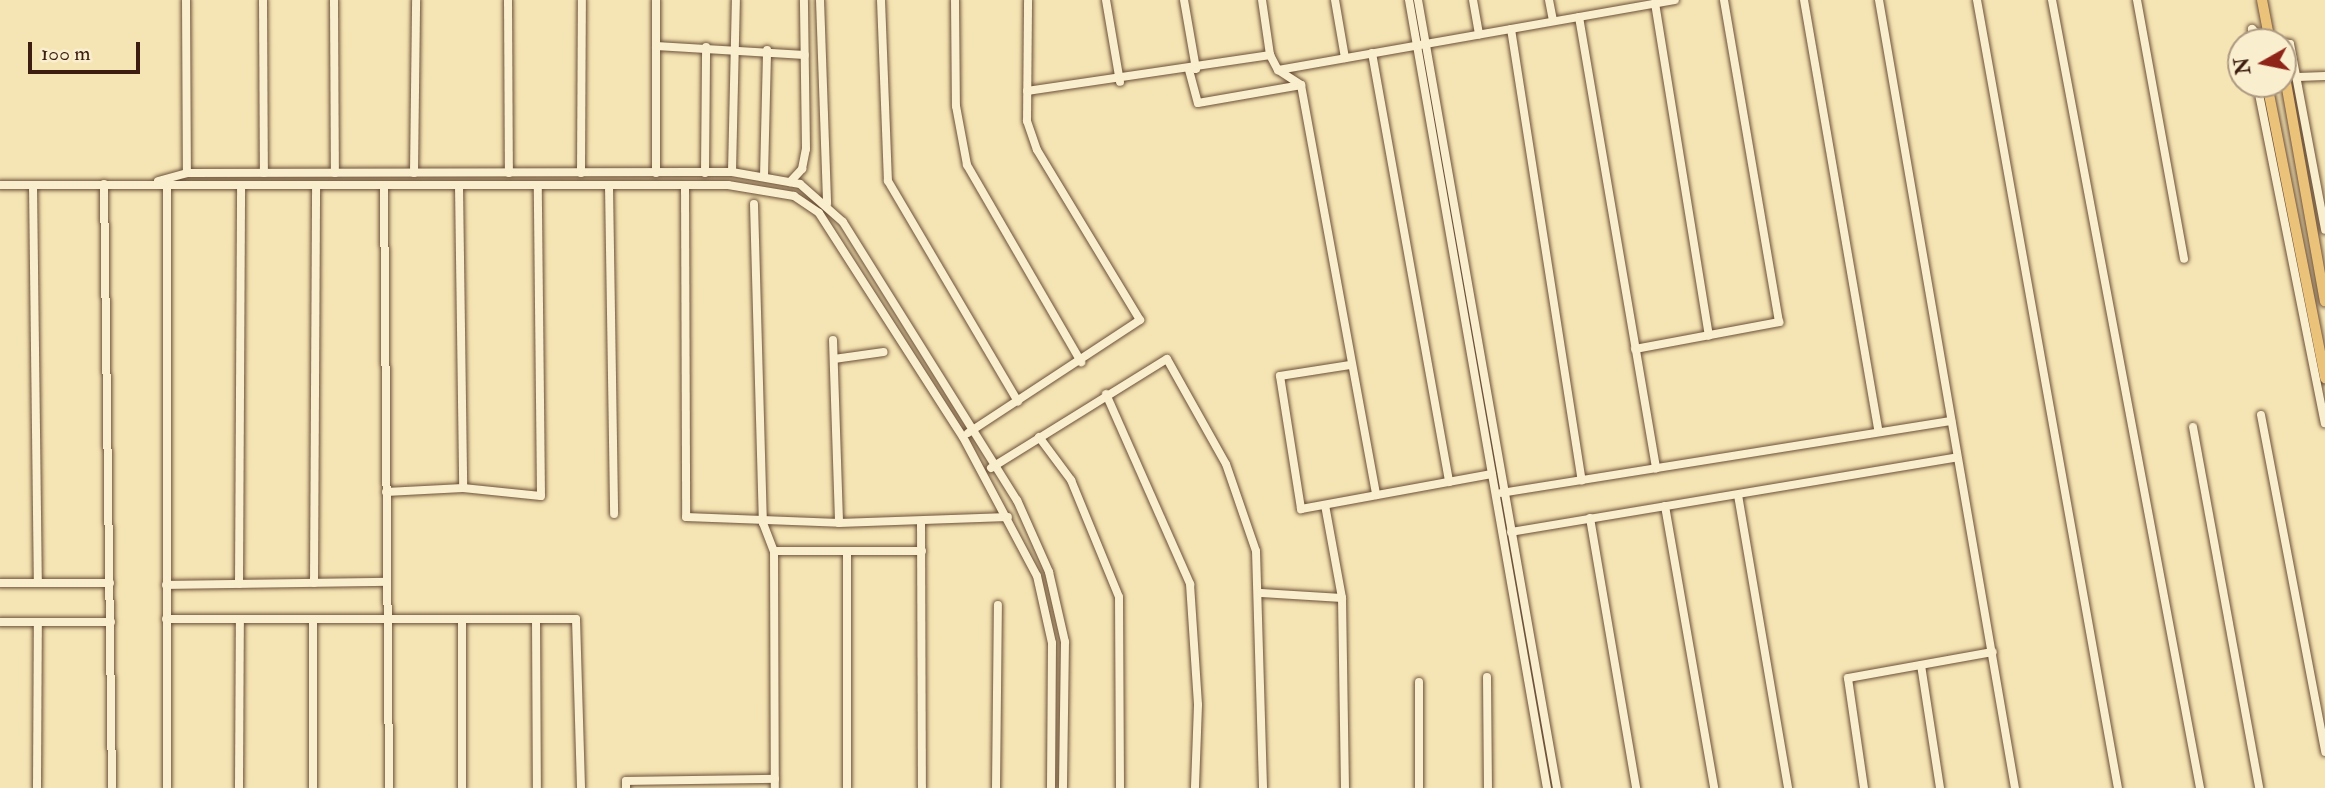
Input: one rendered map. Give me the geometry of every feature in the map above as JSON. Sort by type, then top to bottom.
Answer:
[{"type":"main road","points":[[2262,0],[2266,28]]},
{"type":"main road","points":[[2270,98],[2325,379]]},
{"type":"main road","points":[[2289,98],[2325,301]]},
{"type":"street","points":[[187,0],[187,173]]},
{"type":"street","points":[[263,0],[264,173]]},
{"type":"street","points":[[334,0],[335,173]]},
{"type":"street","points":[[414,173],[416,0]]},
{"type":"street","points":[[508,0],[509,173]]},
{"type":"street","points":[[581,173],[582,0]]},
{"type":"street","points":[[656,0],[656,173]]},
{"type":"street","points":[[732,172],[736,0]]},
{"type":"street","points":[[790,182],[804,164],[804,0]]},
{"type":"street","points":[[820,0],[827,204]]},
{"type":"street","points":[[881,0],[888,181],[1018,402]]},
{"type":"street","points":[[955,0],[956,106],[967,165],[1081,362]]},
{"type":"street","points":[[962,437],[1081,362],[1140,320],[1037,150],[1027,121],[1028,0]]},
{"type":"street","points":[[1106,0],[1120,82]]},
{"type":"street","points":[[1184,0],[1198,103],[1301,85]]},
{"type":"street","points":[[1262,0],[1270,54],[1278,70],[1301,85],[1350,365],[1376,495]]},
{"type":"street","points":[[1335,0],[1345,58]]},
{"type":"street","points":[[1409,0],[1421,45],[1557,788]]},
{"type":"street","points":[[1418,0],[1421,45],[1495,494],[1547,788]]},
{"type":"street","points":[[1473,0],[1479,34]]},
{"type":"street","points":[[1549,0],[1553,21]]},
{"type":"street","points":[[1278,70],[1579,17],[1623,4],[1655,4],[1675,0]]},
{"type":"street","points":[[1635,349],[1709,336],[1780,319],[1724,0]]},
{"type":"street","points":[[1804,0],[1879,432]]},
{"type":"street","points":[[1879,0],[2015,788]]},
{"type":"street","points":[[1977,0],[2118,788]]},
{"type":"street","points":[[2052,0],[2200,788]]},
{"type":"street","points":[[2137,0],[2184,259]]},
{"type":"street","points":[[1655,4],[1709,336]]},
{"type":"street","points":[[1579,17],[1656,468]]},
{"type":"street","points":[[1511,29],[1582,480]]},
{"type":"street","points":[[656,46],[736,46],[805,55]]},
{"type":"street","points":[[705,173],[706,47]]},
{"type":"street","points":[[763,186],[767,50]]},
{"type":"street","points":[[1372,53],[1449,482]]},
{"type":"street","points":[[1027,91],[1120,82],[1270,54]]},
{"type":"street","points":[[2297,73],[2325,230]]},
{"type":"street","points":[[2298,77],[2325,76]]},
{"type":"street","points":[[2260,98],[2325,424]]},
{"type":"street","points":[[167,182],[187,173],[732,172],[764,174],[790,182],[827,204],[995,465],[1058,598],[1065,642],[1063,788]]},
{"type":"street","points":[[167,182],[167,788]]},
{"type":"street","points":[[0,185],[167,182],[241,186],[763,186],[819,213],[985,472],[1037,576],[1051,625],[1051,788]]},
{"type":"street","points":[[33,184],[38,583]]},
{"type":"street","points":[[104,184],[112,788]]},
{"type":"street","points":[[384,185],[387,582],[391,621],[389,788]]},
{"type":"street","points":[[239,584],[241,186]]},
{"type":"street","points":[[314,583],[316,186]]},
{"type":"street","points":[[459,186],[463,488]]},
{"type":"street","points":[[386,492],[463,488],[541,496],[538,186]]},
{"type":"street","points":[[609,186],[614,514]]},
{"type":"street","points":[[685,186],[685,512],[692,519],[763,523],[921,522],[1008,517]]},
{"type":"street","points":[[626,788],[626,781],[775,783],[774,551],[763,523],[754,204]]},
{"type":"street","points":[[833,340],[839,523]]},
{"type":"street","points":[[834,359],[884,352]]},
{"type":"street","points":[[985,472],[1161,359],[1171,364],[1247,514],[1261,593],[1263,788]]},
{"type":"street","points":[[1350,365],[1280,376],[1298,505],[1325,505],[1492,474]]},
{"type":"street","points":[[1106,394],[1190,584],[1198,705],[1195,788]]},
{"type":"street","points":[[2261,415],[2325,752]]},
{"type":"street","points":[[1495,494],[1951,421]]},
{"type":"street","points":[[2193,427],[2259,788]]},
{"type":"street","points":[[1039,437],[1071,480],[1119,597],[1119,788]]},
{"type":"street","points":[[1511,532],[1957,457]]},
{"type":"street","points":[[1738,495],[1788,788]]},
{"type":"street","points":[[1325,505],[1342,598],[1345,788]]},
{"type":"street","points":[[1665,506],[1714,788]]},
{"type":"street","points":[[1590,518],[1636,788]]},
{"type":"street","points":[[921,522],[922,788]]},
{"type":"street","points":[[774,551],[922,551]]},
{"type":"street","points":[[847,551],[847,788]]},
{"type":"street","points":[[166,585],[387,582]]},
{"type":"street","points":[[0,583],[110,583]]},
{"type":"street","points":[[1261,593],[1342,598]]},
{"type":"street","points":[[996,788],[998,605]]},
{"type":"street","points":[[166,619],[462,619],[580,622],[581,788]]},
{"type":"street","points":[[239,788],[240,619]]},
{"type":"street","points":[[313,619],[313,788]]},
{"type":"street","points":[[462,619],[463,788]]},
{"type":"street","points":[[536,620],[537,788]]},
{"type":"street","points":[[0,622],[111,622]]},
{"type":"street","points":[[37,788],[38,622]]},
{"type":"street","points":[[1864,788],[1848,678],[1993,652]]},
{"type":"street","points":[[1921,665],[1940,788]]},
{"type":"street","points":[[1486,677],[1488,788]]},
{"type":"street","points":[[1419,682],[1419,788]]}]
